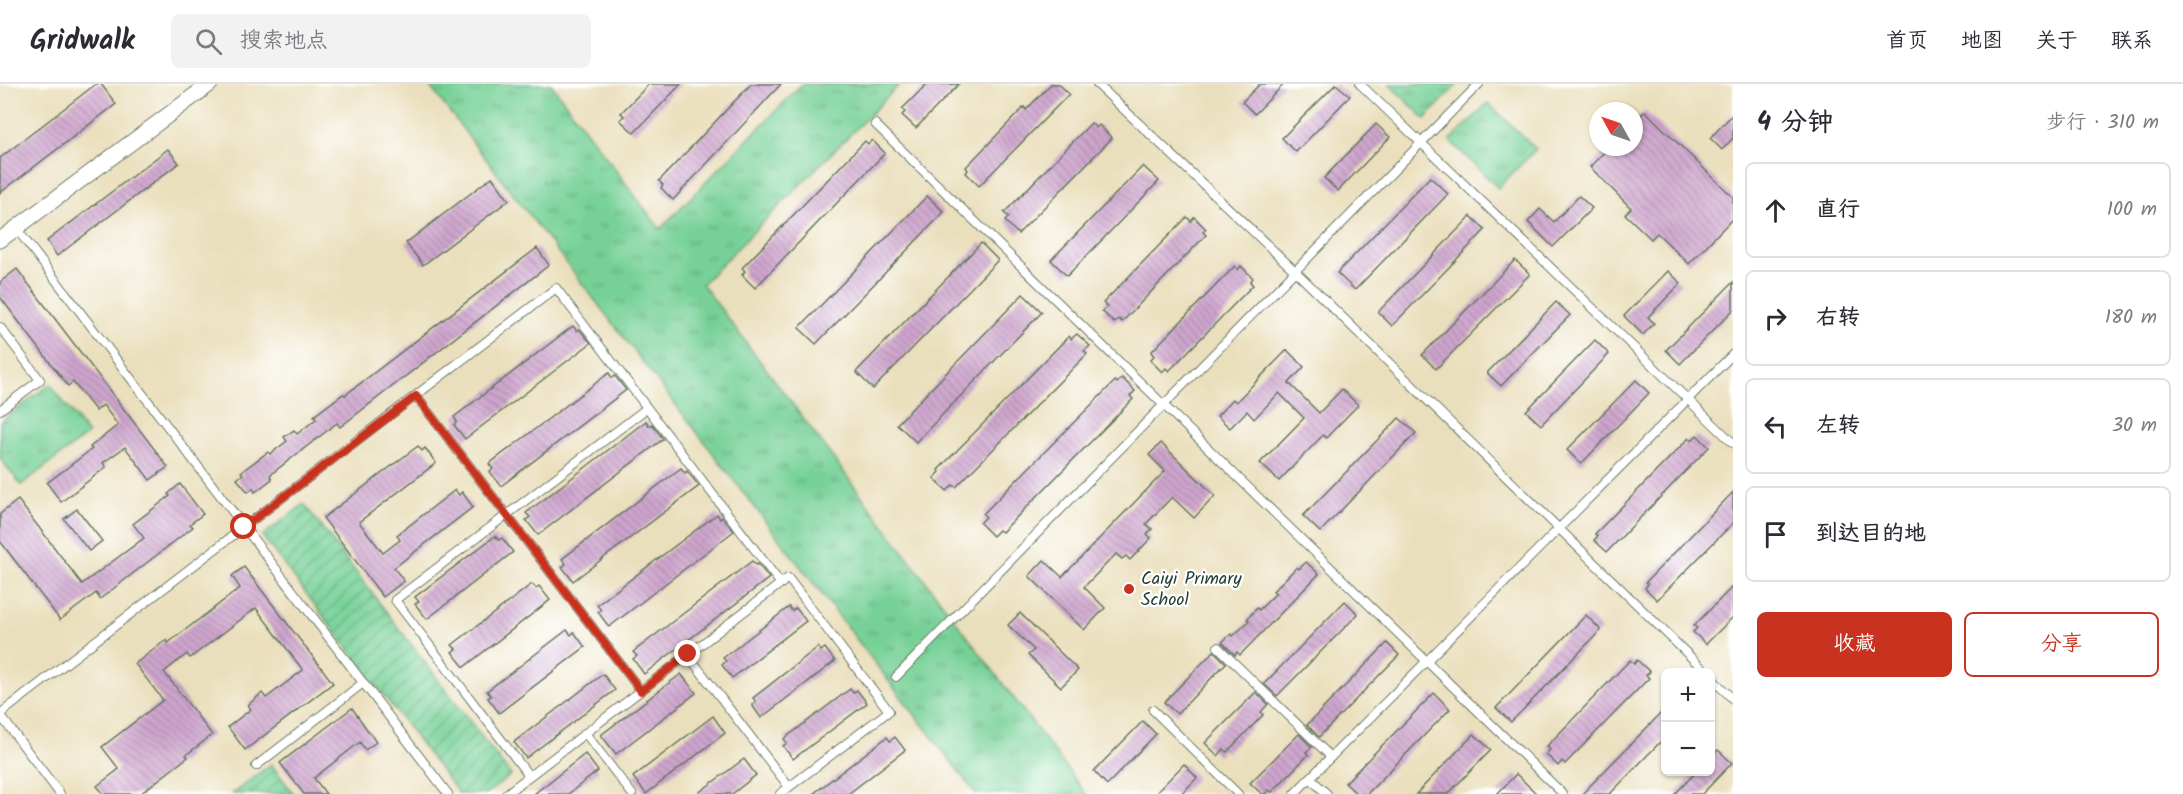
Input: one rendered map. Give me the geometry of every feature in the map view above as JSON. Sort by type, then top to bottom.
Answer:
[{"type":"street","points":[[0,240],[210,84]]},
{"type":"lane","points":[[1097,84],[1295,272],[1702,668]]},
{"type":"lane","points":[[1360,84],[1733,443]]},
{"type":"lane","points":[[896,677],[1479,84]]},
{"type":"lane","points":[[875,124],[1563,794]]},
{"type":"lane","points":[[16,228],[448,794]]},
{"type":"lane","points":[[60,794],[0,714],[556,288],[781,584]]},
{"type":"lane","points":[[0,327],[40,380],[0,410]]},
{"type":"lane","points":[[1294,794],[1733,354]]},
{"type":"lane","points":[[416,396],[641,691]]},
{"type":"lane","points":[[529,776],[395,600],[647,408]]},
{"type":"lane","points":[[506,794],[788,579],[889,711],[780,794]]},
{"type":"lane","points":[[1218,647],[1331,757]]},
{"type":"lane","points":[[688,654],[789,787]]},
{"type":"lane","points":[[1715,682],[1733,699]]},
{"type":"lane","points":[[256,766],[363,683]]},
{"type":"lane","points":[[1153,710],[1238,794]]},
{"type":"lane","points":[[585,733],[632,794]]},
{"type":"lane","points":[[1310,778],[1327,794]]},
{"type":"green space","points":[[428,84],[551,84],[660,229],[802,84],[900,84],[702,284],[1086,794],[976,794]]},
{"type":"green space","points":[[1389,84],[1458,84],[1425,119]]},
{"type":"green space","points":[[1488,103],[1536,149],[1498,188],[1450,141]]},
{"type":"green space","points":[[50,384],[88,434],[21,485],[0,458],[0,422]]},
{"type":"green space","points":[[304,504],[511,775],[486,794],[459,794],[262,536]]},
{"type":"green space","points":[[271,764],[294,794],[232,794]]},
{"type":"building","points":[[96,84],[101,84],[116,104],[0,193],[0,158]]},
{"type":"building","points":[[649,84],[681,84],[634,133],[620,120],[624,116],[621,113]]},
{"type":"building","points":[[751,84],[781,84],[673,200],[661,188],[663,185],[659,181]]},
{"type":"building","points":[[927,84],[959,84],[916,128],[902,115],[905,112],[902,109]]},
{"type":"building","points":[[1051,84],[1059,84],[1069,94],[979,186],[966,173],[968,170],[966,167],[1024,107],[1026,110]]},
{"type":"building","points":[[1260,84],[1284,84],[1255,114],[1242,102]]},
{"type":"building","points":[[1336,84],[1350,96],[1296,152],[1282,138]]},
{"type":"building","points":[[1645,111],[1733,197],[1733,218],[1689,264],[1657,233],[1651,239],[1625,214],[1631,208],[1590,167],[1600,156],[1643,156],[1643,113]]},
{"type":"building","points":[[1733,114],[1733,138],[1722,150],[1710,138]]},
{"type":"building","points":[[1091,123],[1096,128],[1099,125],[1112,138],[1018,234],[1005,221],[1009,217],[1004,213]]},
{"type":"building","points":[[1376,124],[1390,137],[1338,191],[1324,178]]},
{"type":"building","points":[[872,140],[885,153],[755,288],[742,275],[745,271],[742,268],[865,141],[868,144]]},
{"type":"building","points":[[168,149],[179,163],[57,256],[47,241]]},
{"type":"building","points":[[1143,166],[1159,181],[1067,276],[1051,260]]},
{"type":"building","points":[[492,177],[509,200],[423,265],[406,243]]},
{"type":"building","points":[[1430,177],[1448,194],[1355,290],[1337,273]]},
{"type":"building","points":[[927,196],[944,212],[816,344],[799,328]]},
{"type":"building","points":[[1579,196],[1592,208],[1553,247],[1528,222],[1540,209],[1554,222]]},
{"type":"building","points":[[1471,216],[1485,230],[1392,326],[1378,312]]},
{"type":"building","points":[[1187,217],[1191,221],[1194,217],[1206,229],[1203,232],[1206,235],[1122,322],[1119,319],[1114,323],[1102,311],[1107,307],[1103,303]]},
{"type":"building","points":[[981,243],[998,260],[873,389],[856,372]]},
{"type":"building","points":[[537,248],[549,265],[340,427],[337,423],[270,475],[272,479],[255,492],[253,488],[248,492],[237,479],[243,474],[241,472],[287,441],[284,437],[294,430],[297,434],[316,419],[314,416],[343,394],[345,395]]},
{"type":"building","points":[[1515,260],[1530,274],[1436,369],[1422,355]]},
{"type":"building","points":[[1235,266],[1238,270],[1241,266],[1253,278],[1250,282],[1253,285],[1169,371],[1166,368],[1162,372],[1150,360],[1154,356],[1151,352]]},
{"type":"building","points":[[17,269],[168,467],[150,480],[125,447],[103,463],[106,467],[61,502],[47,483],[92,449],[90,447],[118,425],[103,405],[96,411],[73,382],[68,386],[0,297],[0,282]]},
{"type":"building","points":[[1668,271],[1681,283],[1648,317],[1654,323],[1643,335],[1624,316]]},
{"type":"building","points":[[1733,282],[1733,310],[1680,364],[1666,350]]},
{"type":"building","points":[[1023,294],[1042,312],[916,442],[897,424]]},
{"type":"building","points":[[1556,302],[1570,315],[1501,386],[1487,373]]},
{"type":"building","points":[[573,326],[577,331],[579,329],[591,343],[465,439],[454,425],[457,422],[454,417]]},
{"type":"building","points":[[1077,334],[1090,346],[1084,351],[1087,354],[956,487],[953,485],[947,491],[934,478],[940,472],[938,470],[1069,336],[1071,339]]},
{"type":"building","points":[[1595,340],[1609,354],[1541,425],[1526,411]]},
{"type":"building","points":[[1287,350],[1304,367],[1289,383],[1319,413],[1342,389],[1358,405],[1326,438],[1323,435],[1279,481],[1260,463],[1304,418],[1279,393],[1254,419],[1247,411],[1230,428],[1217,416],[1233,399],[1236,402]]},
{"type":"building","points":[[609,373],[612,378],[615,376],[626,390],[501,486],[490,472],[493,469],[489,464]]},
{"type":"building","points":[[1122,378],[1135,391],[1130,396],[1133,399],[1002,532],[999,530],[993,536],[980,523],[986,517],[983,514],[1115,381],[1117,383]]},
{"type":"building","points":[[1636,380],[1649,393],[1581,464],[1567,450]]},
{"type":"building","points":[[1399,418],[1416,433],[1320,532],[1303,516]]},
{"type":"building","points":[[646,421],[649,426],[652,424],[663,439],[538,535],[526,520],[530,517],[526,513]]},
{"type":"building","points":[[1697,435],[1709,447],[1607,552],[1594,540],[1598,536],[1595,534],[1689,438],[1691,441]]},
{"type":"building","points":[[1161,443],[1215,496],[1194,518],[1172,497],[1146,524],[1152,529],[1147,534],[1151,538],[1130,560],[1126,556],[1122,559],[1116,554],[1084,587],[1105,608],[1084,630],[1029,576],[1044,560],[1062,577],[1165,471],[1149,455]]},
{"type":"building","points":[[418,446],[422,451],[425,448],[436,463],[359,522],[383,553],[400,540],[397,535],[455,490],[459,495],[462,492],[473,507],[394,568],[404,581],[383,597],[323,518]]},
{"type":"building","points":[[681,468],[685,473],[687,471],[699,486],[573,581],[562,567],[566,564],[562,559]]},
{"type":"building","points":[[180,484],[203,514],[190,524],[193,527],[100,599],[96,593],[60,620],[0,541],[0,514],[18,500],[82,584],[144,538],[133,524],[170,496],[168,494]]},
{"type":"building","points":[[1733,492],[1733,523],[1657,600],[1645,588],[1648,584],[1646,582]]},
{"type":"building","points":[[77,509],[102,541],[89,551],[64,519]]},
{"type":"building","points":[[717,514],[734,531],[609,627],[598,612],[601,610],[597,605]]},
{"type":"building","points":[[495,536],[499,540],[502,538],[513,552],[427,619],[415,604],[419,602],[415,597]]},
{"type":"building","points":[[752,561],[758,564],[769,578],[644,674],[633,659],[637,656],[633,652]]},
{"type":"building","points":[[1306,562],[1319,574],[1240,655],[1237,652],[1235,655],[1222,642],[1231,634],[1233,636],[1249,621],[1247,619],[1257,608],[1259,610],[1276,593],[1273,591],[1297,567],[1299,569]]},
{"type":"building","points":[[244,567],[333,683],[245,750],[228,727],[251,709],[248,705],[262,693],[266,698],[303,670],[256,608],[190,658],[187,654],[164,672],[212,735],[186,755],[188,757],[140,794],[104,794],[97,786],[119,769],[102,747],[163,700],[135,664],[166,640],[168,643],[240,588],[232,576]]},
{"type":"building","points":[[532,584],[536,588],[539,586],[550,600],[464,667],[452,652],[456,649],[452,645]]},
{"type":"building","points":[[1733,586],[1733,617],[1706,644],[1693,632],[1697,628],[1694,626]]},
{"type":"building","points":[[1345,601],[1358,614],[1277,696],[1264,684]]},
{"type":"building","points":[[789,607],[792,611],[796,608],[806,621],[732,678],[722,665],[726,661],[723,658]]},
{"type":"building","points":[[1020,613],[1078,670],[1061,687],[1028,655],[1034,650],[1008,625]]},
{"type":"building","points":[[1586,615],[1601,630],[1511,722],[1496,708]]},
{"type":"building","points":[[567,630],[571,635],[574,632],[585,647],[499,713],[488,698],[491,696],[487,691]]},
{"type":"building","points":[[1387,643],[1399,655],[1319,737],[1307,725]]},
{"type":"building","points":[[818,647],[821,651],[825,648],[835,661],[761,718],[752,705],[756,702],[753,698]]},
{"type":"building","points":[[1214,651],[1226,663],[1177,714],[1164,702]]},
{"type":"building","points":[[1630,660],[1634,664],[1637,660],[1650,672],[1646,675],[1649,678],[1565,764],[1562,761],[1558,766],[1546,754],[1550,750],[1547,746]]},
{"type":"building","points":[[603,674],[615,690],[526,758],[514,742]]},
{"type":"building","points":[[681,674],[696,693],[616,754],[601,735]]},
{"type":"building","points":[[850,689],[853,693],[857,690],[867,703],[793,759],[783,746],[787,743],[784,739]]},
{"type":"building","points":[[1256,692],[1268,704],[1261,712],[1263,715],[1227,752],[1224,749],[1218,756],[1205,743]]},
{"type":"building","points":[[1434,693],[1450,709],[1367,794],[1357,794],[1345,783]]},
{"type":"building","points":[[352,708],[376,742],[365,750],[360,742],[314,778],[326,794],[304,794],[280,763]]},
{"type":"building","points":[[1661,713],[1661,741],[1610,794],[1582,794]]},
{"type":"building","points":[[713,716],[725,733],[646,794],[633,777]]},
{"type":"building","points":[[1143,721],[1156,734],[1107,785],[1094,771]]},
{"type":"building","points":[[1299,734],[1312,747],[1306,752],[1308,755],[1272,792],[1269,790],[1262,794],[1250,783]]},
{"type":"building","points":[[1474,734],[1491,750],[1448,794],[1416,794]]},
{"type":"building","points":[[887,737],[890,741],[895,737],[905,750],[848,794],[813,794]]},
{"type":"building","points":[[1718,750],[1732,763],[1702,794],[1675,794],[1692,776],[1715,776],[1715,753]]},
{"type":"building","points":[[585,754],[598,771],[568,794],[534,794]]},
{"type":"building","points":[[744,759],[756,775],[732,794],[697,794]]},
{"type":"building","points":[[1184,764],[1197,778],[1181,794],[1155,794]]},
{"type":"building","points":[[1516,774],[1537,794],[1497,794]]},
{"type":"place","name":"Caiyi Primary School","points":[[1129,589]]},
{"type":"route","points":[[244,527],[416,396],[641,691],[688,654]]}]
